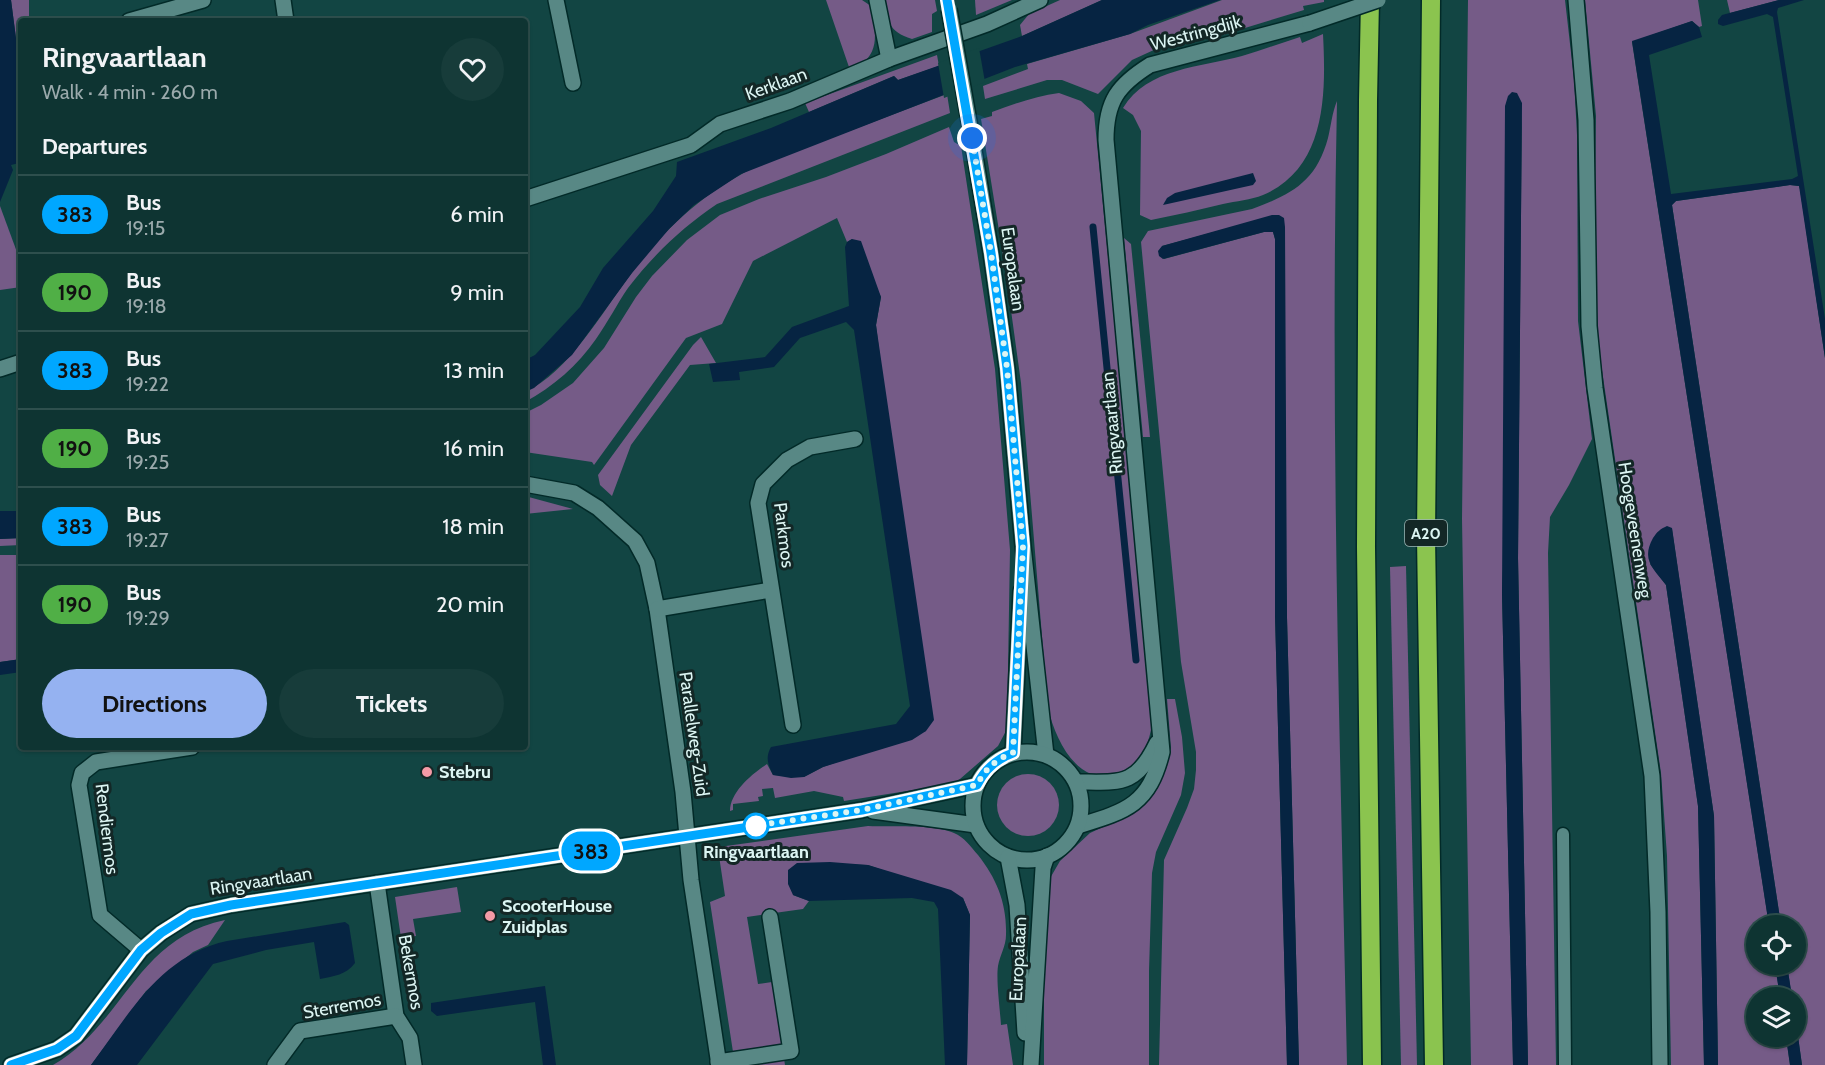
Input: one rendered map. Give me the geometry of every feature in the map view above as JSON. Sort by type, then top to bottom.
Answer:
[{"type":"highway","points":[[1370,0],[1366,547],[1371,1065]]},
{"type":"highway","name":"A20","points":[[1431,0],[1426,537],[1434,1065]]},
{"type":"street","points":[[137,18],[177,4],[203,0]]},
{"type":"street","points":[[283,0],[286,18]]},
{"type":"street","points":[[556,0],[573,83]]},
{"type":"street","points":[[878,0],[889,59]]},
{"type":"street","name":"Kerklaan","points":[[528,198],[691,146],[720,124],[790,101],[889,59],[987,24],[1040,0]]},
{"type":"street","name":"Westringdijk","points":[[1109,107],[1116,93],[1132,76],[1150,65],[1310,23],[1378,0]]},
{"type":"street","name":"Hoogeveenenweg","points":[[1576,0],[1586,120],[1589,326],[1594,378],[1652,776],[1658,912],[1660,1065]]},
{"type":"street","name":"Europalaan","points":[[948,4],[991,253],[1007,368],[1023,546],[1046,754]]},
{"type":"street","name":"Ringvaartlaan","points":[[1078,826],[1102,819],[1126,808],[1149,789],[1162,752],[1106,140],[1109,107]]},
{"type":"street","points":[[0,369],[18,363]]},
{"type":"street","name":"Parkmos","points":[[793,725],[758,503],[763,484],[787,460],[810,447],[855,439]]},
{"type":"street","name":"Parallelweg-Zuid","points":[[528,485],[574,493],[598,508],[634,541],[647,563],[657,609],[691,880],[719,1064],[791,1051],[771,917]]},
{"type":"street","name":"Europalaan","points":[[1013,753],[1023,546]]},
{"type":"street","name":"Parkmos","points":[[657,609],[771,590]]},
{"type":"street","points":[[1077,782],[1126,780],[1136,774],[1149,760],[1161,735]]},
{"type":"street","name":"Rendiermos","points":[[141,950],[100,915],[79,785],[82,773],[96,762],[173,750]]},
{"type":"street","points":[[1024,751],[1046,754],[1064,765],[1077,782],[1082,804],[1078,826],[1065,844],[1047,856],[1028,860],[1008,857],[988,844],[976,825],[973,805],[977,785],[981,776],[995,761],[1024,751]]},
{"type":"street","name":"Ringvaartlaan","points":[[11,1065],[57,1049],[76,1036],[141,950],[161,933],[191,914],[231,905],[862,810],[977,785]]},
{"type":"street","name":"Ringvaartlaan","points":[[862,810],[976,825]]},
{"type":"street","name":"Europalaan","points":[[1030,1065],[1042,868],[1047,856]]},
{"type":"street","name":"Europalaan","points":[[1008,857],[1017,905],[1024,1022],[1030,1065]]},
{"type":"street","name":"Bekermos","points":[[377,883],[396,1016],[410,1038],[414,1065]]},
{"type":"street","name":"Sterremos","points":[[275,1065],[300,1031],[396,1016]]},
{"type":"lane","points":[[1563,834],[1565,1065]]},
{"type":"shaded area","points":[[11,0],[29,0],[29,18],[18,18],[18,104],[17,46]]},
{"type":"shaded area","points":[[826,0],[862,0],[871,6],[875,35],[872,51],[860,65],[850,70]]},
{"type":"shaded area","points":[[884,0],[935,0],[937,11],[932,14],[932,32],[912,39],[898,33],[891,25]]},
{"type":"shaded area","points":[[975,0],[1012,0],[976,15]]},
{"type":"shaded area","points":[[1060,0],[1102,0],[1022,36],[1020,25],[1029,14]]},
{"type":"shaded area","points":[[1222,0],[1324,0],[1324,2],[1303,6],[1304,10],[1222,35],[1156,49],[1132,60],[1098,94],[1062,80],[1047,80],[985,99],[983,86],[1028,69],[1027,64],[1130,34]]},
{"type":"shaded area","points":[[1468,0],[1565,0],[1574,79],[1577,135],[1578,321],[1592,439],[1550,517],[1548,553],[1556,1065],[1528,1065],[1518,558],[1522,103],[1502,594],[1513,1065],[1471,1065],[1462,519]]},
{"type":"shaded area","points":[[1585,0],[1698,0],[1702,26],[1699,27],[1692,21],[1632,42],[1767,915],[1746,915],[1746,975],[1777,975],[1778,987],[1746,987],[1746,1047],[1787,1047],[1790,1065],[1718,1065],[1714,816],[1672,529],[1650,564],[1666,585],[1698,806],[1704,1065],[1671,1065],[1667,856],[1661,773],[1596,329],[1594,276],[1596,116]]},
{"type":"shaded area","points":[[1727,0],[1779,0],[1730,13]]},
{"type":"shaded area","points":[[1323,34],[1324,80],[1318,126],[1311,147],[1300,167],[1284,183],[1263,195],[1248,199],[1151,220],[1140,215],[1141,131],[1133,115],[1123,108],[1133,95],[1160,77],[1176,71],[1242,56],[1300,37],[1302,43]]},
{"type":"shaded area","points":[[937,55],[939,66],[898,80],[894,76],[809,112],[805,103]]},
{"type":"shaded area","points":[[1059,93],[1081,101],[1094,113],[1153,717],[1150,736],[1143,754],[1124,772],[1111,776],[1091,774],[1075,763],[1058,737],[1048,709],[1021,383],[981,119],[992,116],[992,112],[1017,103]]},
{"type":"shaded area","points":[[947,94],[950,113],[717,204],[704,213],[669,242],[648,264],[624,294],[589,349],[564,375],[528,400],[528,390],[556,370],[584,340],[631,274],[659,240],[689,210],[706,197],[762,164]]},
{"type":"shaded area","points":[[1337,101],[1335,463],[1347,1065],[1299,1065],[1278,215],[1162,246],[1164,259],[1264,232],[1273,232],[1275,239],[1275,615],[1287,1065],[1159,1065],[1164,860],[1194,789],[1196,752],[1181,662],[1141,242],[1148,231],[1252,209],[1290,192],[1317,166],[1328,138]]},
{"type":"shaded area","points":[[949,127],[954,142],[961,146],[995,369],[1010,550],[1007,729],[998,746],[951,784],[844,801],[843,797],[814,791],[775,798],[773,788],[762,789],[763,796],[758,797],[759,801],[733,804],[733,810],[730,811],[738,790],[767,764],[773,775],[804,777],[823,767],[926,731],[876,325],[881,297],[852,239],[847,242],[837,218],[753,261],[722,324],[686,338],[594,465],[592,462],[528,452],[528,412],[573,383],[604,348],[652,276],[687,240],[720,215],[886,154]]},
{"type":"shaded area","points":[[1790,185],[1799,186],[1800,189],[1825,358],[1825,1065],[1802,1065],[1799,1047],[1806,1047],[1806,987],[1790,987],[1789,975],[1806,975],[1806,915],[1779,915],[1672,205],[1676,201]]},
{"type":"shaded area","points":[[0,206],[18,255],[18,287],[0,290]]},
{"type":"shaded area","points":[[1124,238],[1131,244],[1150,437],[1143,437]]},
{"type":"shaded area","points":[[701,337],[716,363],[690,365],[631,445],[612,496],[600,485],[598,475]]},
{"type":"shaded area","points":[[528,497],[573,509],[528,514]]},
{"type":"shaded area","points":[[18,538],[18,545],[0,546],[0,539]]},
{"type":"shaded area","points":[[0,555],[18,555],[18,659],[0,662]]},
{"type":"shaded area","points":[[1406,566],[1417,1065],[1401,1065],[1390,567]]},
{"type":"shaded area","points":[[1167,699],[1175,699],[1182,737],[1185,773],[1181,795],[1156,852],[1152,873],[1149,1065],[1044,1065],[1044,981],[1049,880],[1060,861],[1090,833],[1142,807],[1157,789],[1167,766],[1171,748]]},
{"type":"shaded area","points":[[1028,774],[1040,776],[1050,783],[1057,793],[1059,805],[1057,817],[1050,827],[1040,834],[1028,836],[1016,834],[1006,827],[999,817],[997,805],[999,793],[1006,783],[1016,776]]},
{"type":"shaded area","points":[[868,826],[924,827],[954,833],[970,846],[991,873],[1000,892],[1005,913],[1006,939],[998,966],[998,987],[1001,1025],[1007,1024],[1013,1065],[967,1065],[970,915],[963,898],[868,865],[797,863],[793,895],[809,901],[803,909],[747,917],[758,984],[772,982],[785,1065],[735,1065],[710,902],[725,896],[718,849]]},
{"type":"shaded area","points":[[457,887],[461,912],[413,919],[416,936],[401,938],[395,897]]},
{"type":"shaded area","points":[[225,920],[208,945],[193,952],[146,991],[91,1065],[53,1065],[77,1048],[97,1028],[150,963],[171,944],[195,930]]},
{"type":"water","points":[[0,0],[11,0],[17,46],[18,163],[11,165],[13,170],[0,202]]},
{"type":"water","points":[[1102,0],[1220,0],[1148,25],[1130,34],[1015,67],[741,174],[694,205],[669,229],[632,273],[572,355],[528,391],[528,358],[535,355],[580,307],[603,268],[653,211],[676,176],[677,162],[771,128],[894,76],[898,80],[1022,36]]},
{"type":"water","points":[[1779,0],[1804,0],[1778,8],[1777,12],[1825,319],[1825,358],[1799,186],[1790,185],[1676,201],[1672,205],[1779,915],[1767,915],[1632,41],[1692,21],[1699,27],[1702,37],[1649,55],[1671,194],[1792,179],[1798,176],[1773,17],[1767,14],[1723,26],[1718,24],[1722,15]]},
{"type":"water","points":[[1512,92],[1517,93],[1522,103],[1518,558],[1528,1065],[1513,1065],[1502,594],[1505,106]]},
{"type":"water","points":[[1253,173],[1256,181],[1253,185],[1163,205],[1167,198],[1175,193]]},
{"type":"water","points":[[1272,215],[1284,218],[1285,227],[1287,618],[1299,1065],[1287,1065],[1275,615],[1275,239],[1273,232],[1264,232],[1163,259],[1159,256],[1158,251],[1162,246]]},
{"type":"water","points":[[852,239],[861,241],[881,297],[876,325],[934,720],[926,731],[912,740],[823,767],[804,777],[791,778],[773,775],[768,761],[771,747],[896,724],[910,706],[854,330],[846,322],[800,338],[774,367],[739,372],[740,380],[713,382],[709,364],[765,357],[792,327],[849,306],[845,247]]},
{"type":"water","points":[[0,511],[18,511],[18,538],[0,539]]},
{"type":"water","points":[[1667,526],[1672,528],[1714,816],[1718,1065],[1704,1065],[1698,806],[1666,585],[1648,558],[1653,538]]},
{"type":"water","points":[[18,659],[18,672],[0,675],[0,662]]},
{"type":"water","points":[[830,862],[868,865],[951,890],[963,898],[970,915],[967,1065],[945,1065],[938,909],[934,902],[912,898],[809,901],[793,895],[788,884],[788,870],[797,863]]},
{"type":"water","points":[[345,922],[349,925],[355,963],[344,973],[320,979],[314,942],[266,950],[213,964],[137,1065],[91,1065],[133,1007],[165,973],[183,959],[204,948],[227,941]]},
{"type":"water","points":[[1777,975],[1789,975],[1790,987],[1778,987]]},
{"type":"water","points":[[545,986],[556,1065],[543,1065],[535,1002],[437,1016],[431,1011],[431,1003]]},
{"type":"water","points":[[1787,1047],[1799,1047],[1802,1065],[1790,1065]]},
{"type":"pier","points":[[979,48],[985,82],[944,98],[938,63]]},
{"type":"waterway","points":[[1093,227],[1136,660]]},
{"type":"bus line","name":"383","points":[[11,1065],[57,1049],[76,1036],[126,973],[141,950],[161,933],[191,914],[231,905],[862,810],[977,785],[987,768],[995,761],[1013,753],[1023,546],[1007,368],[991,253],[947,0]]},
{"type":"place","name":"Stebru","points":[[427,772]]},
{"type":"place","name":"Ringvaartlaan","points":[[756,826]]},
{"type":"place","name":"ScooterHouse Zuidplas","points":[[490,916]]},
{"type":"route","points":[[756,826],[753,826],[862,810],[977,785],[987,768],[995,761],[1013,753],[1023,546],[1007,368],[972,138]]}]
